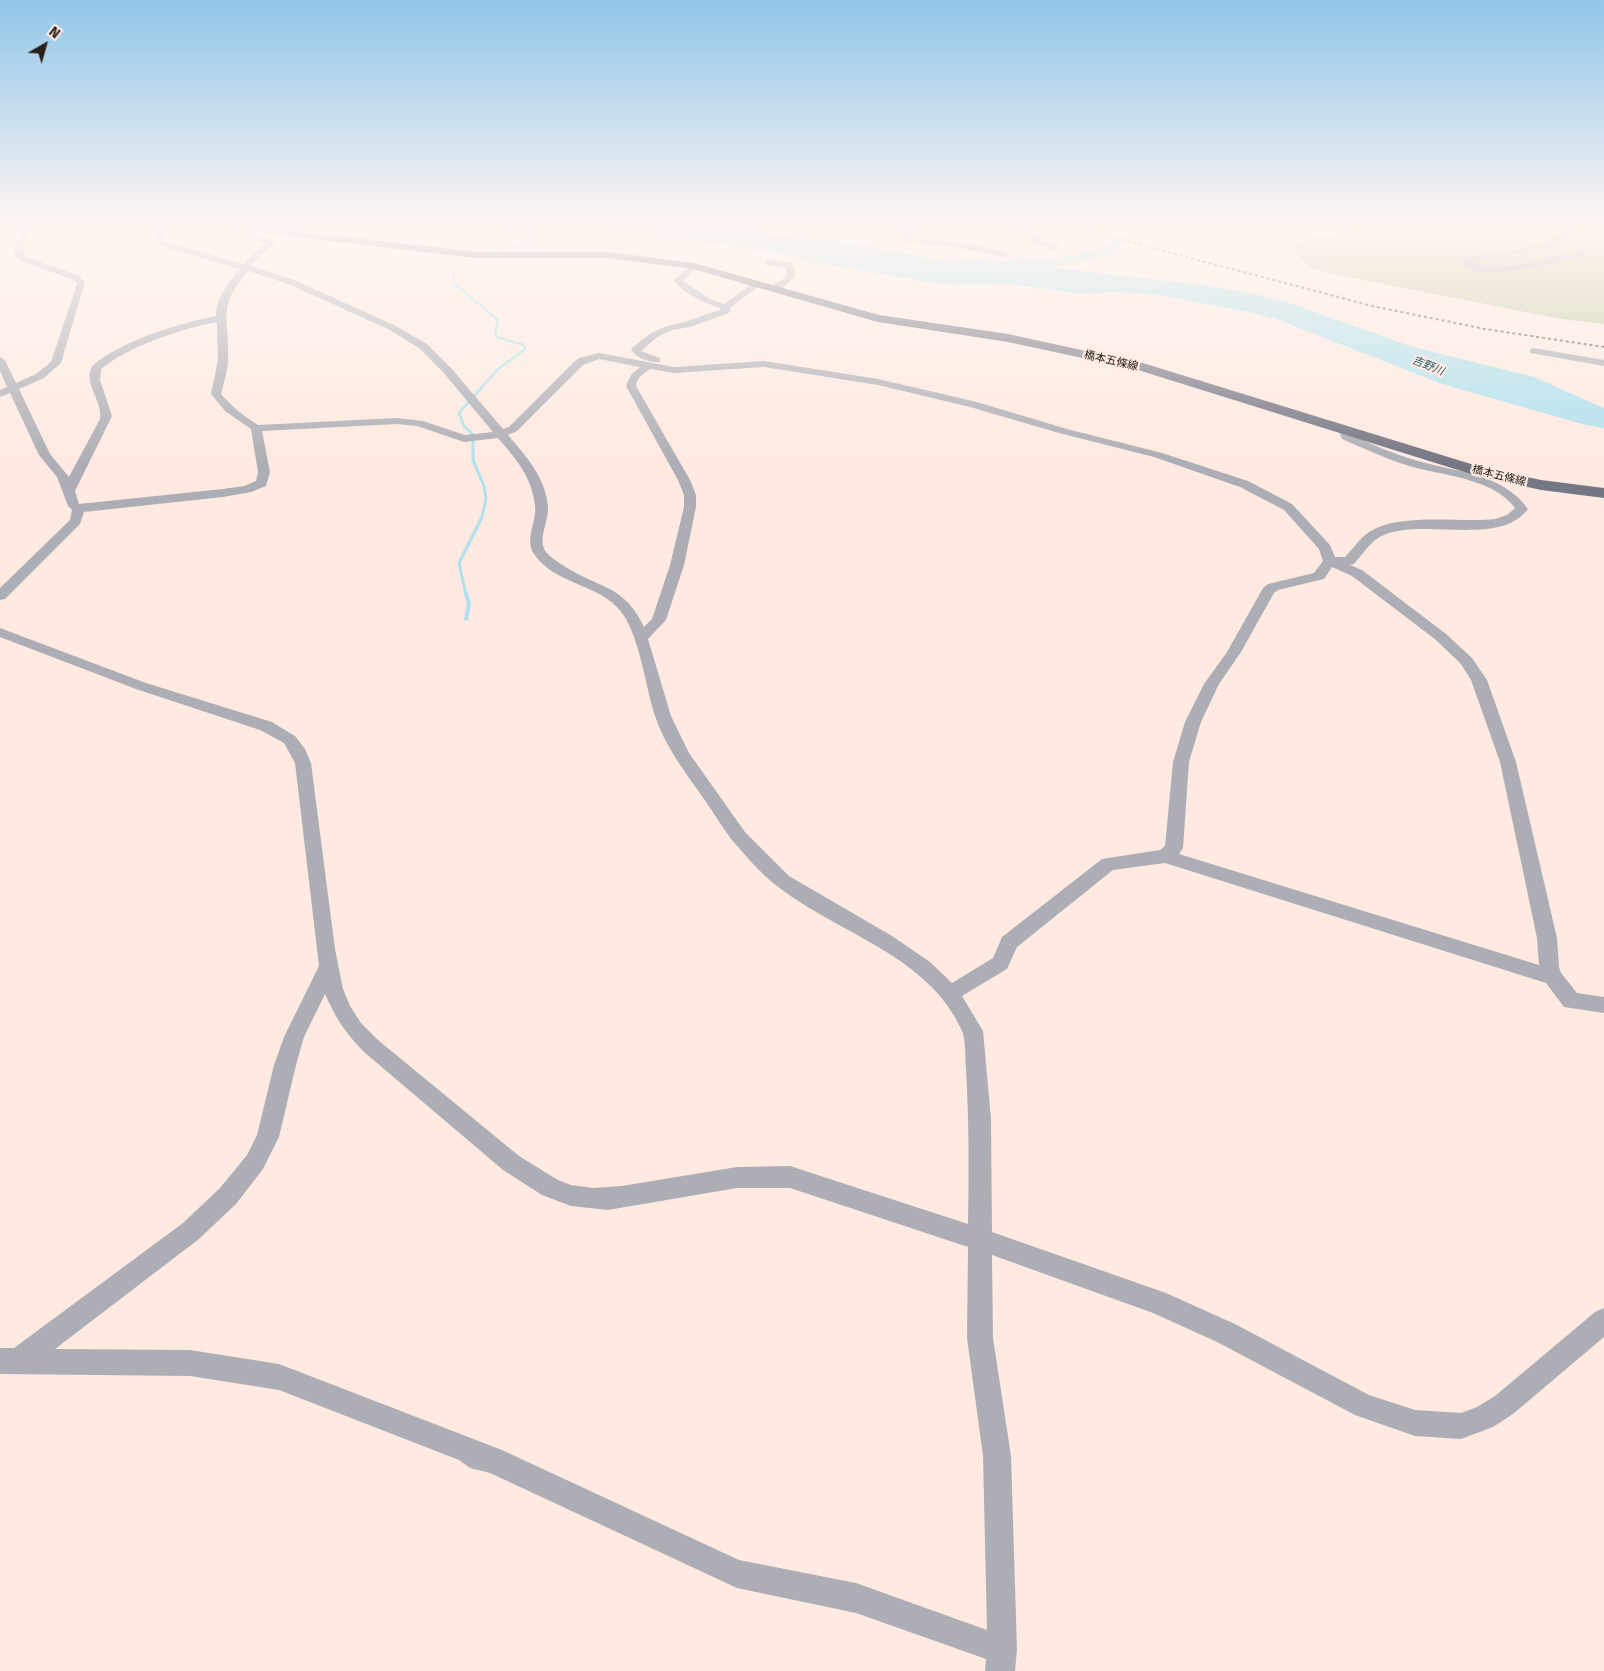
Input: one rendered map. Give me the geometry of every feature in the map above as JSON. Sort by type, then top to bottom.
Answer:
[{"type":"main road","name":"橋本五條線","points":[[839,307],[878,318],[1008,338],[1141,367],[1196,382],[1469,469],[1513,481],[1568,490],[1604,493]]},
{"type":"street","points":[[0,394],[15,389],[40,376],[56,363],[74,307]]},
{"type":"street","points":[[223,307],[223,360],[216,394],[223,404],[256,428],[397,421],[419,423],[464,439],[500,434],[512,429],[583,360],[599,356],[674,370],[764,364],[878,382],[973,404],[1062,431],[1158,456],[1244,484],[1288,507],[1325,548],[1330,561],[1357,573],[1441,637],[1467,661],[1479,680],[1508,762],[1547,938],[1550,976],[1571,1001],[1604,1005]]},
{"type":"street","points":[[6,1365],[190,1363],[279,1377],[468,1450],[480,1458],[492,1460],[737,1574],[856,1598],[1001,1660],[997,1456],[980,1338],[980,1119],[973,1031],[950,994],[923,968],[885,941],[783,881],[740,836],[682,755],[662,716],[641,638],[632,617],[620,602],[606,591],[567,574],[550,563],[539,552],[536,539],[542,508],[535,480],[527,465],[447,370],[423,346],[391,327],[347,307]]},
{"type":"street","points":[[701,368],[671,365],[638,354],[636,350],[654,334],[670,328],[687,326],[726,311],[727,308],[725,307]]},
{"type":"street","points":[[69,491],[94,440],[102,428],[106,415],[98,391],[96,370],[100,363],[137,347],[162,333],[222,318]]},
{"type":"street","points":[[1534,351],[1604,363]]},
{"type":"street","points":[[0,360],[45,455],[64,476],[74,506],[79,509],[223,493],[247,489],[262,483],[264,472],[256,428]]},
{"type":"street","points":[[641,638],[659,620],[677,565],[690,508],[690,496],[684,480],[631,386],[631,382],[636,375],[649,366]]},
{"type":"street","points":[[1330,561],[1349,561],[1379,531],[1400,525],[1498,523],[1517,517],[1522,509],[1511,495],[1457,474],[1418,465],[1380,452],[1346,437],[1344,429]]},
{"type":"street","points":[[0,596],[76,520],[79,509]]},
{"type":"street","points":[[1164,856],[1174,848],[1181,762],[1193,722],[1212,684],[1234,652],[1268,591],[1273,587],[1320,576],[1330,561]]},
{"type":"street","points":[[0,632],[141,686],[266,726],[292,740],[303,762],[328,967],[333,989],[342,1010],[354,1029],[371,1046],[511,1163],[532,1179],[552,1188],[570,1195],[593,1199],[621,1197],[743,1176],[767,1175],[790,1177],[980,1240],[1157,1302],[1192,1316],[1364,1406],[1415,1423],[1462,1426],[1484,1418],[1504,1405],[1604,1321]]},
{"type":"street","points":[[950,994],[1000,963],[1009,942],[1108,864],[1164,856],[1550,976]]},
{"type":"street","points":[[6,1365],[191,1231],[228,1196],[255,1162],[268,1137],[285,1065],[294,1037],[328,967]]},
{"type":"green space","points":[[1500,307],[1604,307],[1604,324],[1561,319]]},
{"type":"water","name":"吉野川","points":[[1222,307],[1301,307],[1410,346],[1534,377],[1604,408],[1604,428],[1582,424],[1439,383],[1279,320]]},
{"type":"waterway","points":[[481,388],[497,370],[525,349],[524,345],[497,337],[495,333],[498,320],[483,307]]},
{"type":"waterway","points":[[466,595],[459,563],[482,517],[486,498],[484,486],[473,460],[473,435],[464,426],[459,413],[482,387]]},
{"type":"waterway","points":[[466,594],[469,604],[466,619]]},
{"type":"railway","points":[[1377,307],[1485,329],[1604,347]]}]
